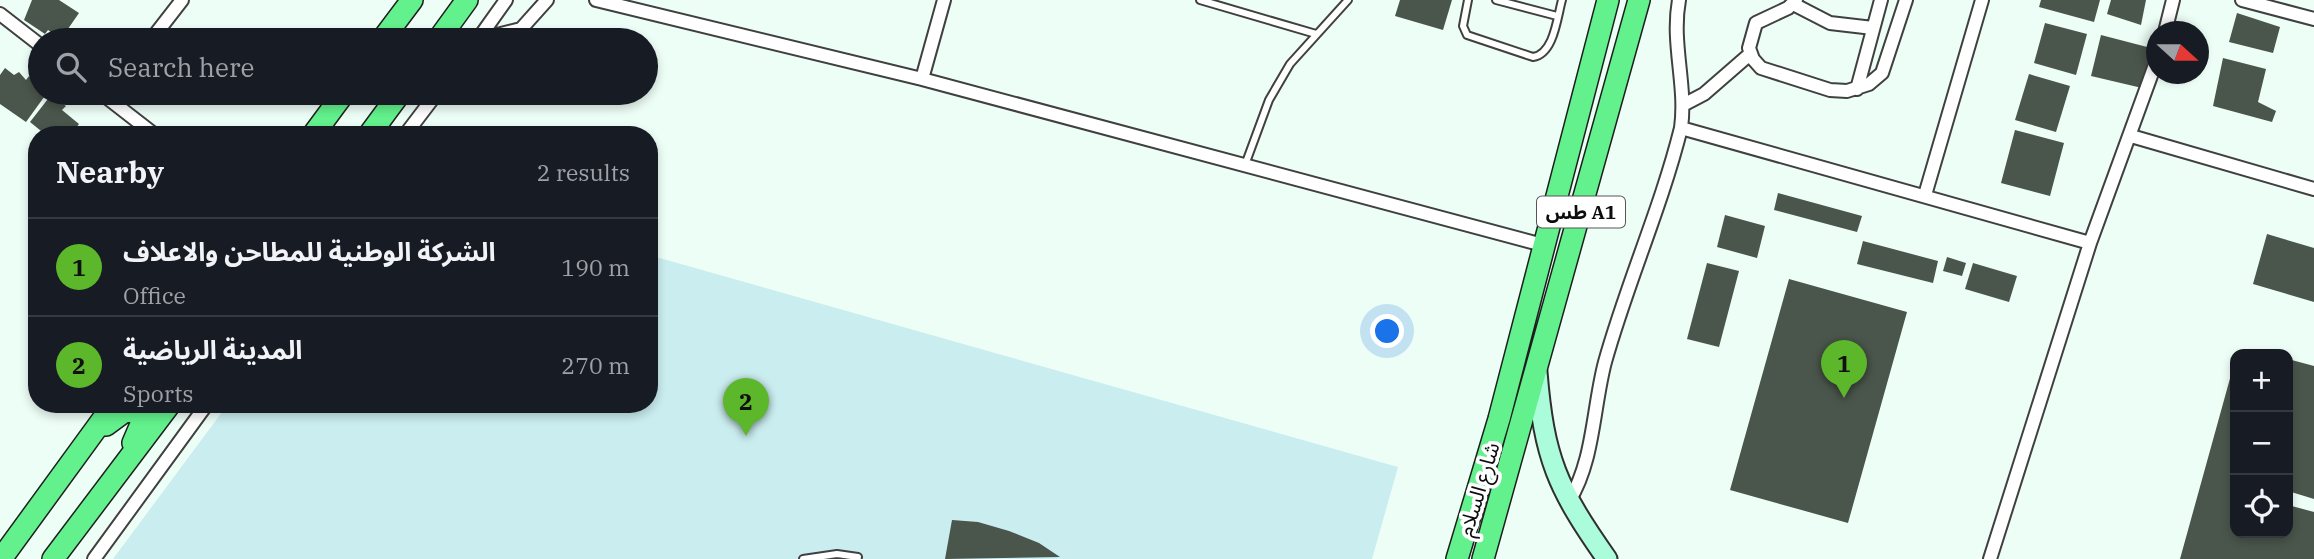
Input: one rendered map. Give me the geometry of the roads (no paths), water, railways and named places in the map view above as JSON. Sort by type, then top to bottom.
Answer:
[{"type":"highway","points":[[390,28],[410,0]]},
{"type":"highway","points":[[447,28],[467,0]]},
{"type":"highway","name":"طس A1","points":[[1543,245],[1608,0]]},
{"type":"highway","name":"طس A1","points":[[1537,371],[1639,0]]},
{"type":"highway","points":[[320,126],[335,105]]},
{"type":"highway","points":[[376,126],[391,105]]},
{"type":"highway","name":"شارع السلام","points":[[1457,559],[1499,419],[1543,245]]},
{"type":"highway","name":"شارع السلام","points":[[1483,559],[1537,371]]},
{"type":"highway","points":[[1,559],[107,413]]},
{"type":"highway","points":[[94,431],[122,413]]},
{"type":"highway","points":[[123,464],[142,416],[138,413]]},
{"type":"highway","points":[[53,559],[163,413]]},
{"type":"main road","points":[[1537,371],[1545,444],[1569,501],[1607,559]]},
{"type":"street","points":[[160,28],[182,0]]},
{"type":"street","points":[[486,28],[506,0]]},
{"type":"street","points":[[522,28],[547,0]]},
{"type":"street","points":[[596,0],[922,79],[1543,245]]},
{"type":"street","points":[[922,79],[944,0]]},
{"type":"street","points":[[1569,501],[1581,479],[1599,388],[1621,309],[1681,128],[1683,105],[1676,39],[1679,0]]},
{"type":"street","points":[[1857,89],[1881,0]]},
{"type":"street","points":[[1750,54],[1756,64],[1766,71],[1830,90],[1857,89],[1875,80],[1886,65],[1906,0]]},
{"type":"street","points":[[1926,195],[1982,0]]},
{"type":"street","points":[[2168,21],[2173,0]]},
{"type":"street","points":[[2242,0],[2313,14]]},
{"type":"street","points":[[1683,105],[1704,94],[1750,54],[1756,23],[1794,2],[1830,23],[1873,28]]},
{"type":"street","points":[[0,14],[28,36]]},
{"type":"street","points":[[1990,559],[2090,243],[2149,84]]},
{"type":"street","points":[[119,105],[144,126]]},
{"type":"street","points":[[412,126],[428,105]]},
{"type":"street","points":[[1681,128],[2090,243]]},
{"type":"street","points":[[2131,136],[2314,189]]},
{"type":"street","points":[[94,559],[200,413]]},
{"type":"lane","points":[[1200,0],[1316,34]]},
{"type":"lane","points":[[1245,165],[1279,81],[1316,34],[1348,0]]},
{"type":"lane","points":[[1468,0],[1463,26],[1467,36],[1537,57],[1546,51],[1562,0]]},
{"type":"lane","points":[[1496,0],[1557,16]]},
{"type":"lane","points":[[803,559],[837,554],[859,556]]},
{"type":"place","name":"الشركة الوطنية للمطاحن والاعلاف","points":[[1844,398]]},
{"type":"place","name":"المدينة الرياضية","points":[[746,436]]}]
